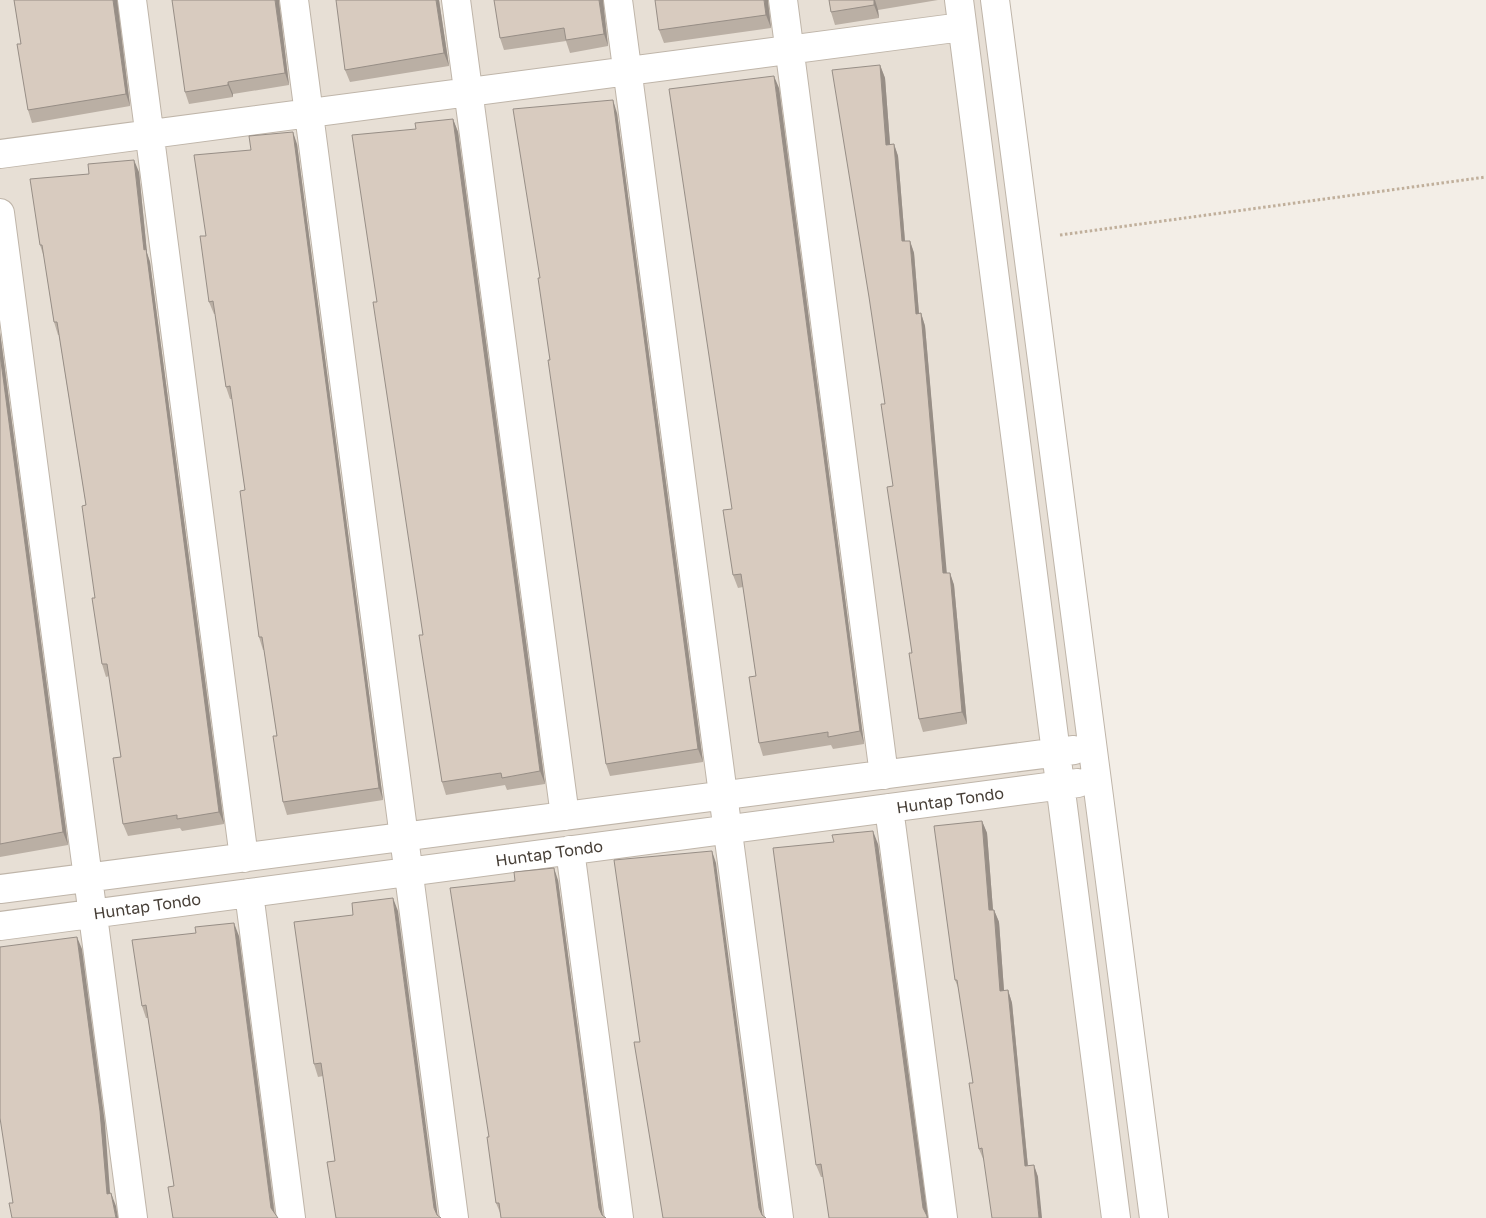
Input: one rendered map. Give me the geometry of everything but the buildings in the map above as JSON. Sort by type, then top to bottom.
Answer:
[{"type":"street","points":[[132,0],[244,858]]},
{"type":"street","points":[[294,0],[454,1218]]},
{"type":"street","points":[[456,0],[565,816]]},
{"type":"street","points":[[618,0],[779,1218]]},
{"type":"street","points":[[783,0],[884,775]]},
{"type":"street","points":[[959,0],[1116,1218]]},
{"type":"street","points":[[995,0],[1154,1218]]},
{"type":"street","points":[[0,154],[962,27]]},
{"type":"street","points":[[0,213],[133,1218]]},
{"type":"street","points":[[0,889],[1093,748]]},
{"type":"street","name":"Huntap Tondo","points":[[0,926],[1097,780]]},
{"type":"street","points":[[889,808],[943,1218]]},
{"type":"street","points":[[570,850],[619,1218]]},
{"type":"street","points":[[249,893],[292,1218]]},
{"type":"path","points":[[1060,235],[1486,177]]},
{"type":"shaded area","points":[[0,0],[995,0],[1144,1218],[0,1218]]}]
